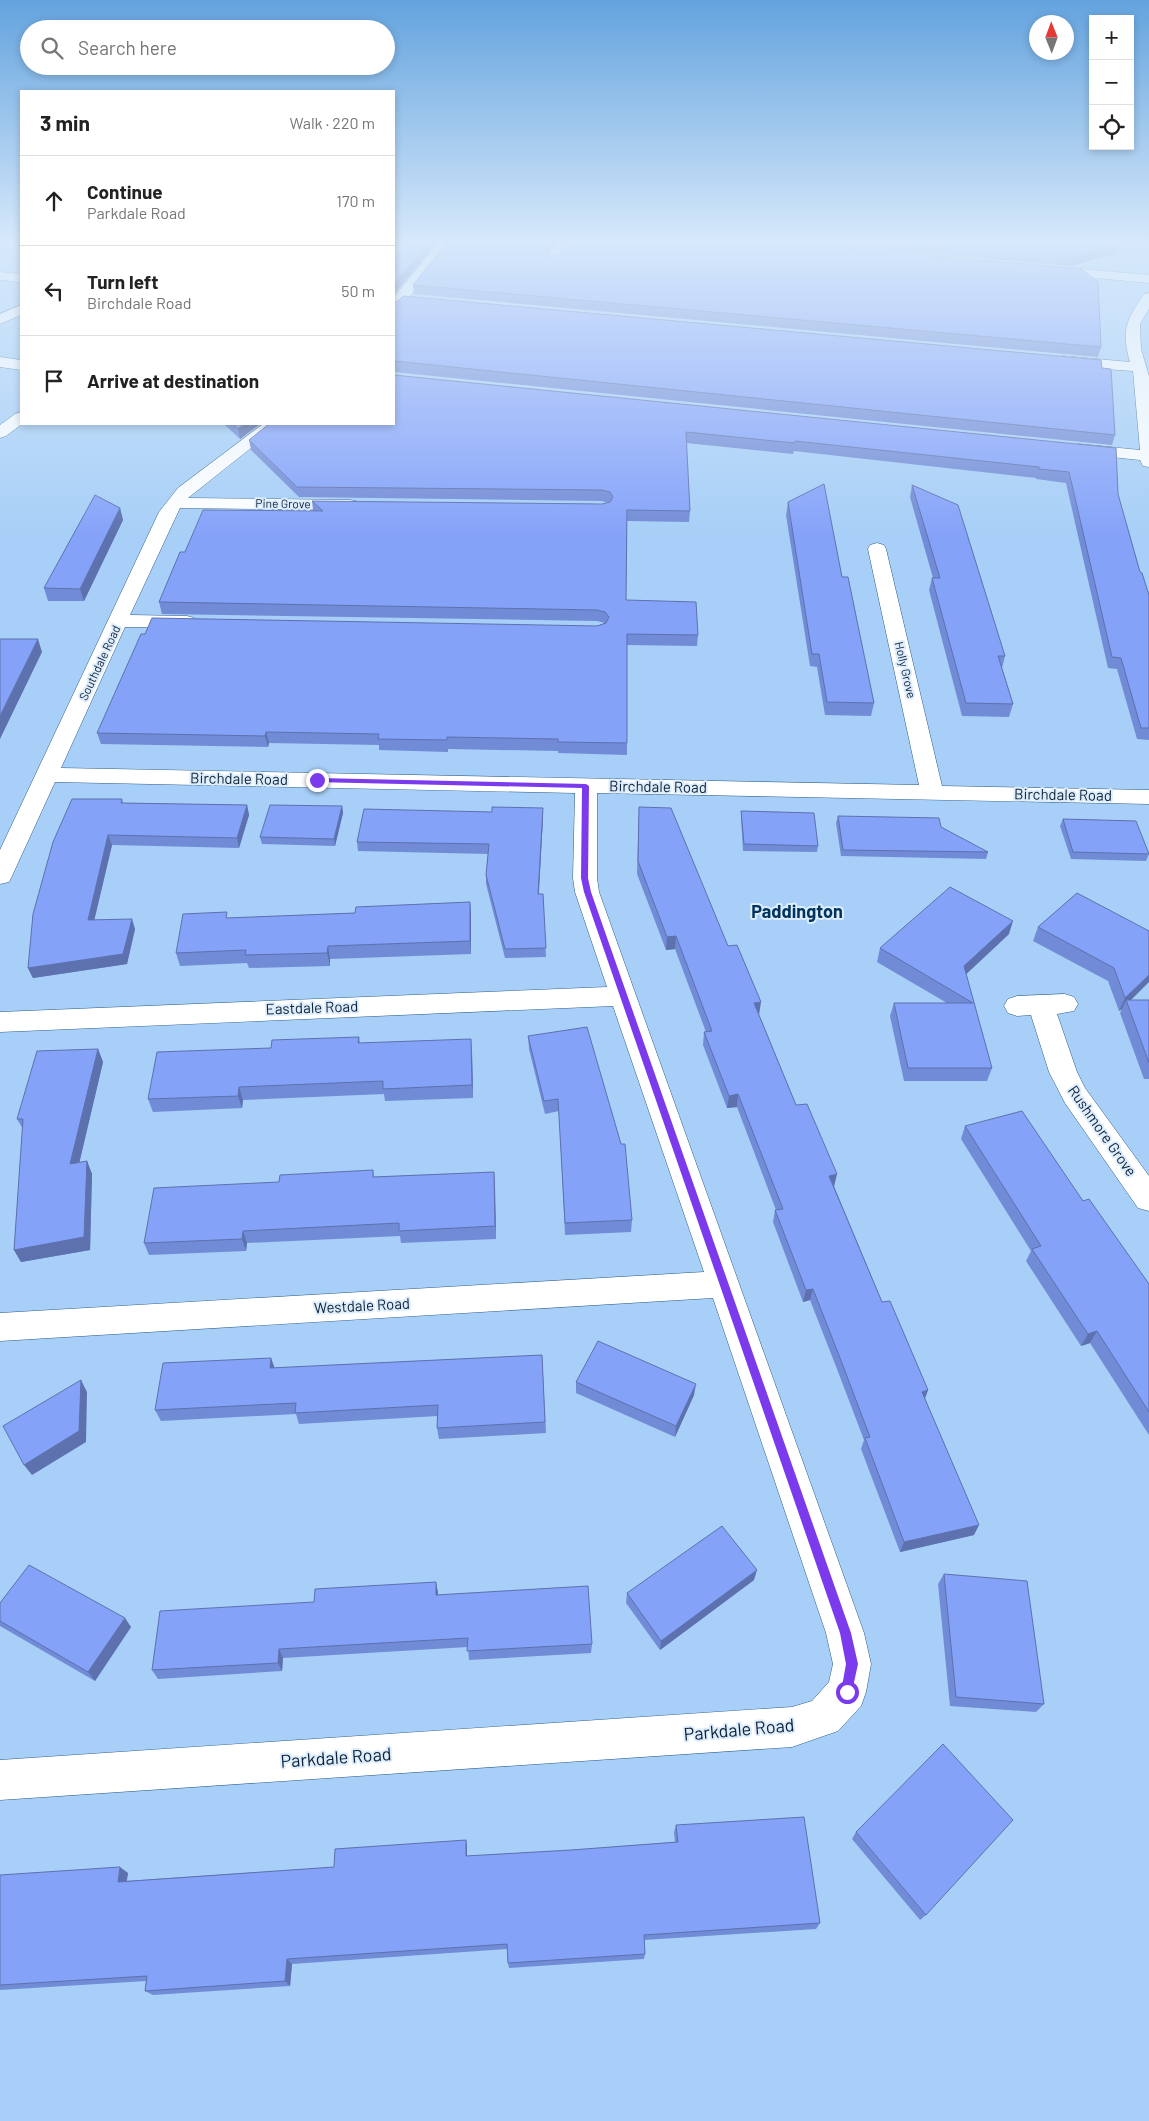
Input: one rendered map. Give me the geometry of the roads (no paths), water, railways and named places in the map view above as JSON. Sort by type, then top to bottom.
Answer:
[{"type":"street","points":[[1068,448],[1148,459],[1148,423],[1143,371],[1134,349],[1134,339]]},
{"type":"street","points":[[1052,360],[1143,371]]},
{"type":"street","points":[[0,362],[20,365]]},
{"type":"street","points":[[0,433],[20,418]]},
{"type":"street","name":"Southdale Road","points":[[0,876],[168,512],[184,492],[272,425]]},
{"type":"street","name":"Pine Grove","points":[[174,503],[364,505]]},
{"type":"street","name":"Holly Grove","points":[[877,548],[932,792]]},
{"type":"street","points":[[119,621],[209,623]]},
{"type":"street","name":"Birchdale Road","points":[[48,775],[1149,796]]},
{"type":"street","name":"Parkdale Road","points":[[0,1780],[792,1728],[824,1718],[847,1692],[852,1664],[845,1633],[586,885],[586,786]]},
{"type":"street","name":"Eastdale Road","points":[[0,1022],[624,996]]},
{"type":"street","name":"Rushmore Grove","points":[[1041,1005],[1063,1072],[1075,1095],[1149,1199]]},
{"type":"street","name":"Westdale Road","points":[[0,1327],[725,1284]]},
{"type":"district","name":"Paddington","points":[[797,912]]}]
